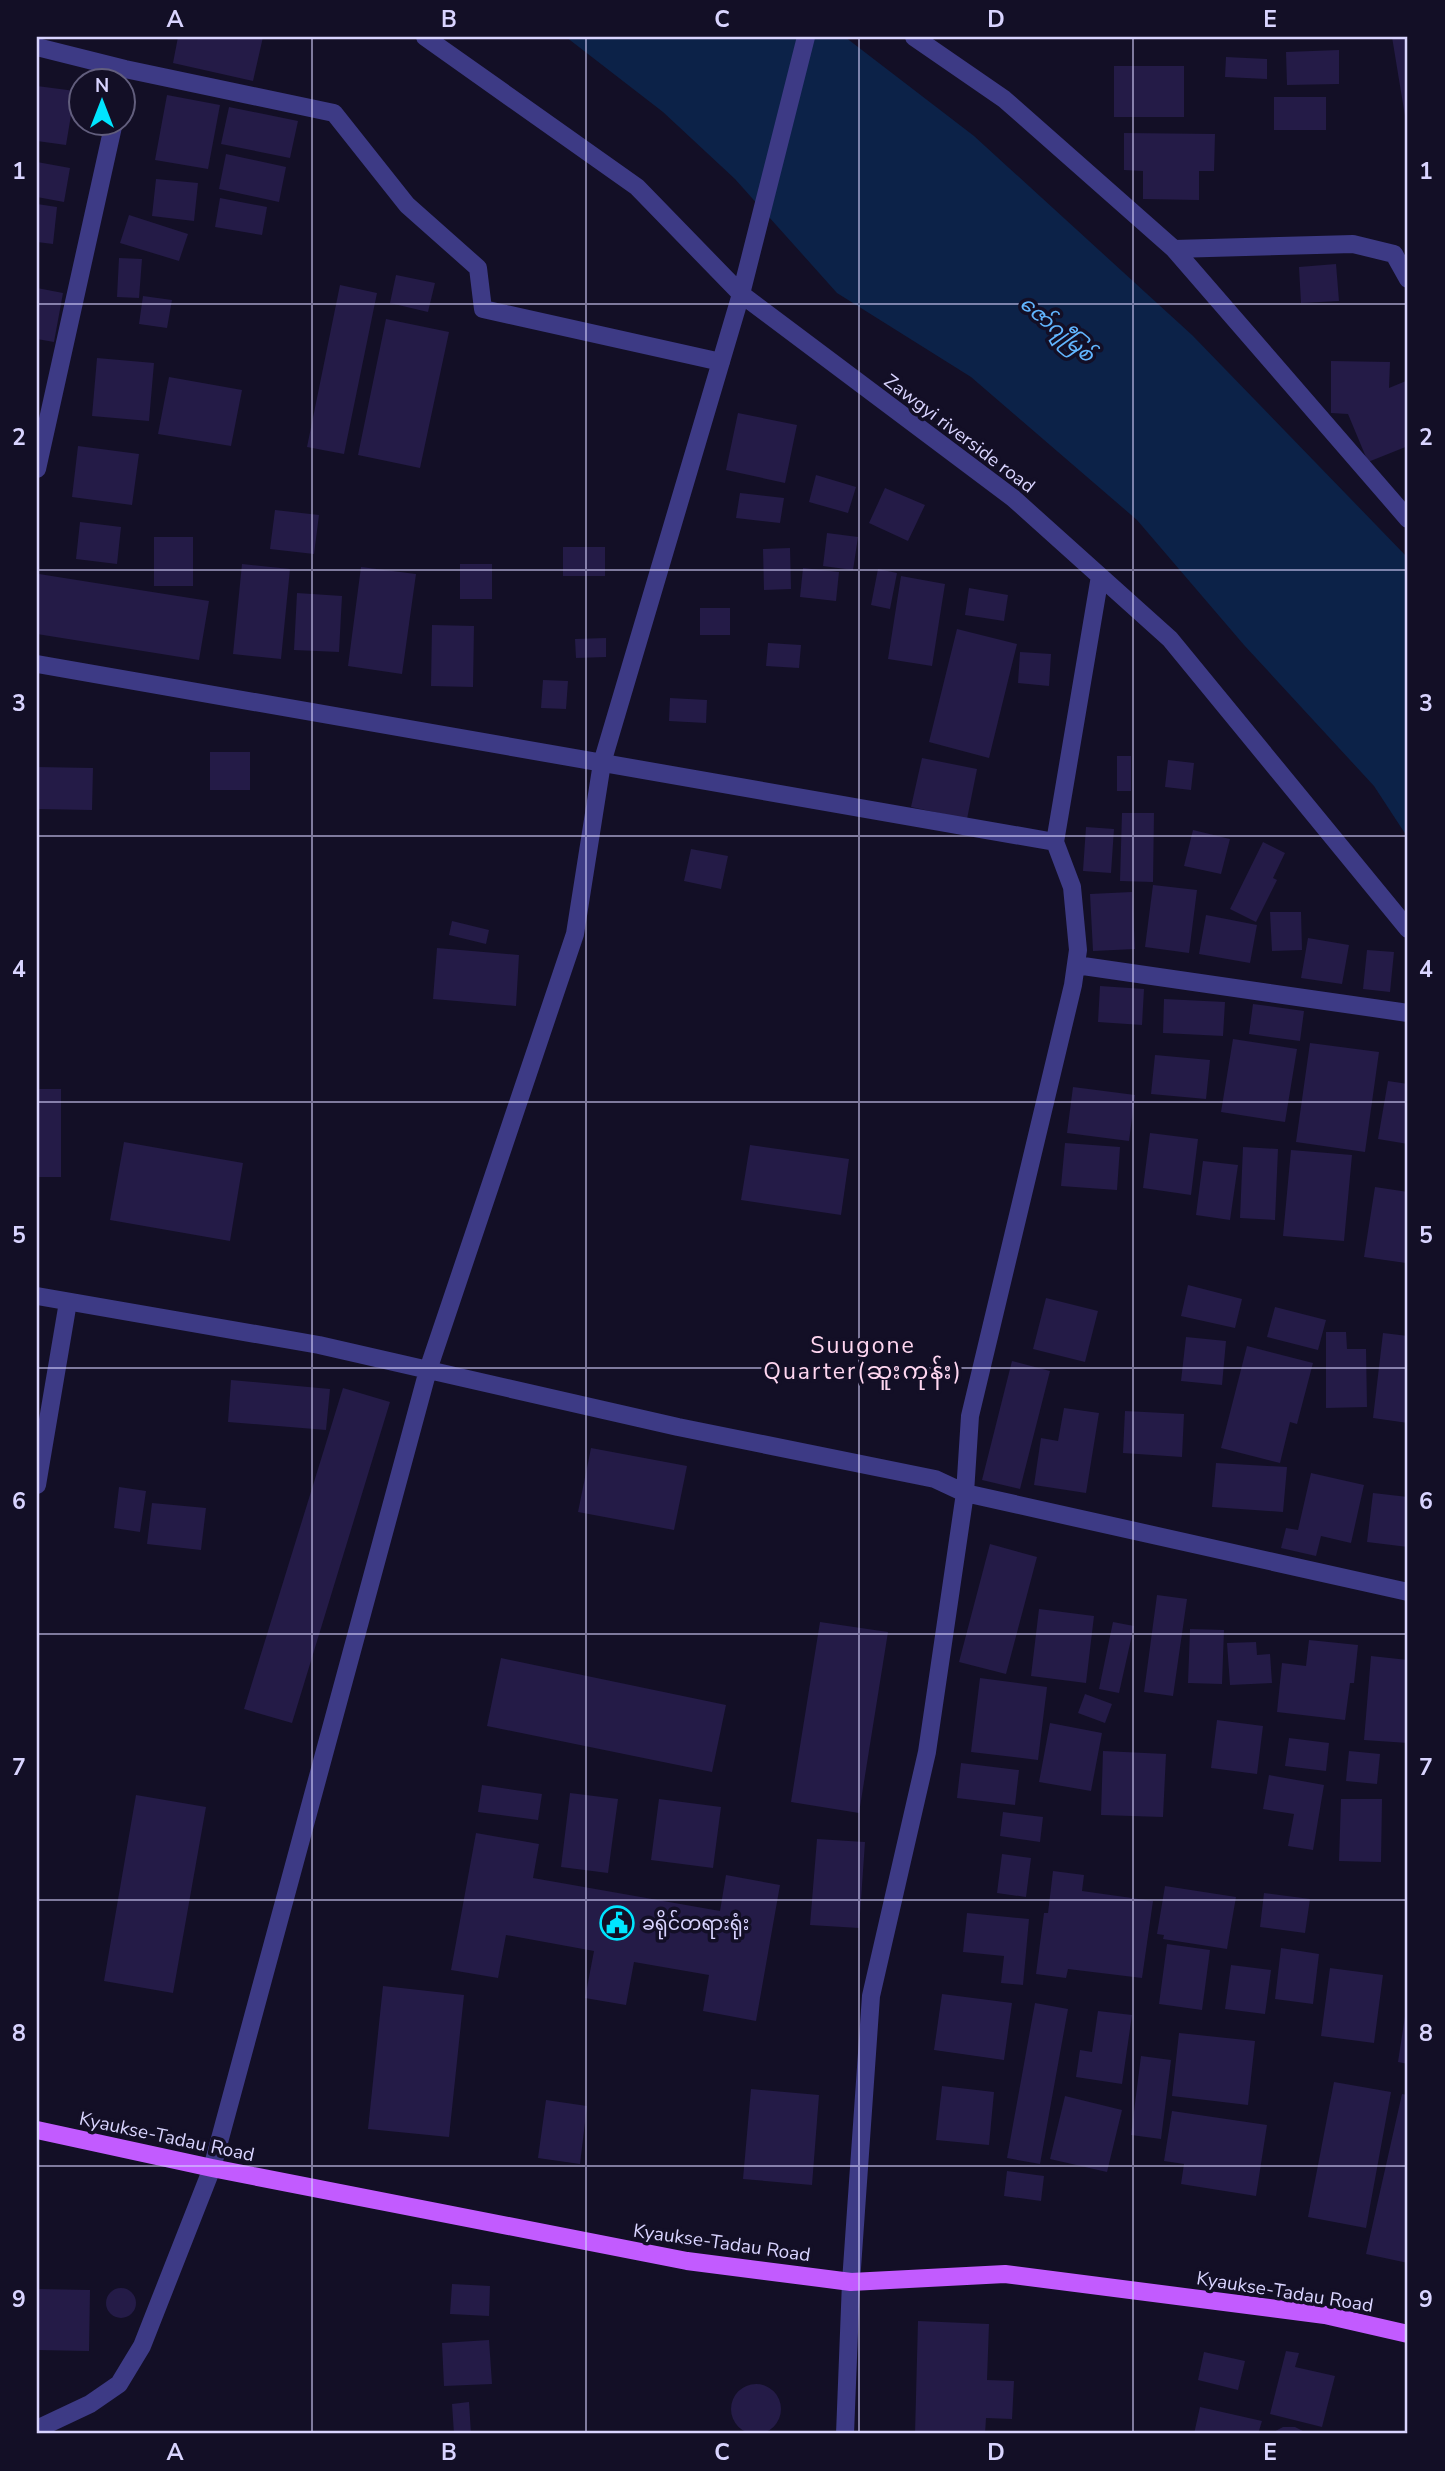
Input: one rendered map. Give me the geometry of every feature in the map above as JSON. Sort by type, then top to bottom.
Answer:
[{"type":"main road","name":"Kyaukse-Tadau Road","points":[[37,2130],[212,2168],[687,2262],[851,2282],[1005,2274],[1325,2315],[1408,2334]]},
{"type":"street","name":"Zawgyi riverside road","points":[[425,37],[637,187],[741,294],[1013,498],[1170,639],[1408,929]]},
{"type":"street","points":[[37,2429],[90,2404],[119,2384],[142,2346],[212,2168],[428,1370],[575,934],[602,763],[741,294],[806,37]]},
{"type":"street","points":[[914,37],[1004,99],[1174,249],[1408,519]]},
{"type":"street","points":[[37,47],[96,66]]},
{"type":"street","points":[[136,77],[334,113],[407,205],[478,268],[483,309],[721,362]]},
{"type":"street","points":[[37,469],[111,136]]},
{"type":"street","points":[[1174,249],[1353,244],[1394,254],[1408,279]]},
{"type":"street","points":[[845,2434],[851,2282],[871,1996],[927,1752],[965,1493],[970,1416],[1076,965],[1078,950],[1072,887],[1055,842],[1100,576]]},
{"type":"street","points":[[37,664],[1055,842]]},
{"type":"street","points":[[1076,965],[1408,1013]]},
{"type":"street","points":[[37,1296],[319,1345],[677,1427],[935,1479],[965,1493],[1408,1592]]},
{"type":"street","points":[[37,1485],[68,1301]]},
{"type":"water","name":"ဇော်ဂျီမြစ်","points":[[566,37],[845,37],[974,136],[1192,335],[1408,558],[1408,838],[1374,786],[1244,645],[1137,520],[971,377],[837,293],[735,179],[663,112]]},
{"type":"building","points":[[178,37],[263,37],[253,81],[173,63]]},
{"type":"building","points":[[1392,37],[1408,37],[1408,115],[1405,116]]},
{"type":"building","points":[[1339,50],[1339,84],[1287,85],[1286,52]]},
{"type":"building","points":[[1226,57],[1267,59],[1267,79],[1225,77]]},
{"type":"building","points":[[1114,66],[1184,66],[1184,117],[1114,117]]},
{"type":"building","points":[[37,86],[66,90],[66,145],[37,141]]},
{"type":"building","points":[[167,95],[220,105],[208,169],[155,160]]},
{"type":"building","points":[[1274,97],[1326,97],[1326,130],[1274,130]]},
{"type":"building","points":[[229,107],[298,121],[290,158],[221,144]]},
{"type":"building","points":[[1124,133],[1215,134],[1214,171],[1199,171],[1199,200],[1143,199],[1143,171],[1124,170]]},
{"type":"building","points":[[226,154],[286,167],[279,202],[219,189]]},
{"type":"building","points":[[37,162],[70,168],[64,202],[37,197]]},
{"type":"building","points":[[156,179],[198,183],[194,221],[152,216]]},
{"type":"building","points":[[220,198],[267,207],[262,235],[215,227]]},
{"type":"building","points":[[37,204],[57,207],[53,244],[37,242]]},
{"type":"building","points":[[129,215],[188,234],[179,261],[120,243]]},
{"type":"building","points":[[119,258],[142,259],[139,298],[117,297]]},
{"type":"building","points":[[1336,264],[1339,301],[1301,303],[1299,267]]},
{"type":"building","points":[[396,275],[435,283],[428,312],[390,303]]},
{"type":"building","points":[[340,285],[377,293],[344,454],[307,447]]},
{"type":"building","points":[[37,288],[63,293],[54,342],[37,339]]},
{"type":"building","points":[[143,296],[172,300],[167,328],[139,324]]},
{"type":"building","points":[[386,319],[449,332],[420,468],[358,455]]},
{"type":"building","points":[[97,358],[154,363],[149,421],[92,416]]},
{"type":"building","points":[[1331,361],[1390,362],[1389,388],[1406,381],[1408,386],[1408,446],[1368,462],[1348,414],[1331,413]]},
{"type":"building","points":[[169,377],[242,390],[231,446],[158,434]]},
{"type":"building","points":[[738,413],[797,425],[785,483],[726,470]]},
{"type":"building","points":[[78,446],[139,454],[132,505],[72,497]]},
{"type":"building","points":[[816,475],[856,487],[848,513],[809,502]]},
{"type":"building","points":[[885,488],[925,505],[908,541],[869,523]]},
{"type":"building","points":[[740,493],[784,498],[780,523],[736,518]]},
{"type":"building","points":[[275,510],[319,515],[314,554],[270,549]]},
{"type":"building","points":[[80,522],[121,527],[117,564],[76,559]]},
{"type":"building","points":[[827,533],[858,537],[853,570],[823,566]]},
{"type":"building","points":[[154,537],[193,537],[193,586],[154,586]]},
{"type":"building","points":[[563,547],[605,547],[605,576],[563,576]]},
{"type":"building","points":[[790,548],[791,589],[764,590],[763,549]]},
{"type":"building","points":[[242,564],[290,569],[281,659],[233,654]]},
{"type":"building","points":[[460,564],[492,564],[492,599],[460,599]]},
{"type":"building","points":[[361,567],[416,574],[402,674],[348,666]]},
{"type":"building","points":[[803,568],[839,572],[836,601],[800,597]]},
{"type":"building","points":[[878,569],[897,573],[890,609],[871,605]]},
{"type":"building","points":[[39,574],[209,601],[199,660],[37,634]]},
{"type":"building","points":[[901,576],[945,584],[932,666],[888,659]]},
{"type":"building","points":[[969,588],[1008,595],[1004,621],[965,615]]},
{"type":"building","points":[[297,593],[342,596],[339,652],[294,650]]},
{"type":"building","points":[[700,608],[730,608],[730,635],[700,635]]},
{"type":"building","points":[[432,625],[474,626],[473,687],[431,686]]},
{"type":"building","points":[[957,629],[1017,644],[989,758],[929,742]]},
{"type":"building","points":[[606,638],[606,657],[576,658],[575,639]]},
{"type":"building","points":[[768,643],[801,645],[799,668],[766,666]]},
{"type":"building","points":[[1020,652],[1051,654],[1049,686],[1018,683]]},
{"type":"building","points":[[543,680],[568,681],[566,709],[541,708]]},
{"type":"building","points":[[670,698],[707,700],[706,723],[669,721]]},
{"type":"building","points":[[210,752],[250,752],[250,790],[210,790]]},
{"type":"building","points":[[1117,756],[1131,756],[1131,791],[1117,791]]},
{"type":"building","points":[[922,758],[977,769],[967,819],[911,807]]},
{"type":"building","points":[[1168,760],[1194,763],[1191,790],[1165,787]]},
{"type":"building","points":[[37,767],[93,768],[92,810],[37,809]]},
{"type":"building","points":[[1122,813],[1154,813],[1153,882],[1120,881]]},
{"type":"building","points":[[1086,827],[1114,829],[1111,873],[1083,871]]},
{"type":"building","points":[[1193,830],[1230,839],[1221,874],[1184,866]]},
{"type":"building","points":[[1263,842],[1285,853],[1273,878],[1277,880],[1256,922],[1230,909]]},
{"type":"building","points":[[691,849],[728,856],[721,889],[684,881]]},
{"type":"building","points":[[1153,885],[1197,890],[1189,953],[1145,947]]},
{"type":"building","points":[[1132,892],[1135,949],[1093,951],[1090,894]]},
{"type":"building","points":[[1270,912],[1301,912],[1302,950],[1272,951]]},
{"type":"building","points":[[1206,915],[1257,925],[1250,963],[1199,954]]},
{"type":"building","points":[[452,921],[489,930],[486,944],[449,935]]},
{"type":"building","points":[[1308,938],[1349,945],[1342,984],[1301,978]]},
{"type":"building","points":[[437,948],[519,955],[516,1006],[433,999]]},
{"type":"building","points":[[1367,950],[1394,952],[1390,992],[1363,989]]},
{"type":"building","points":[[1100,986],[1144,989],[1142,1025],[1098,1022]]},
{"type":"building","points":[[1164,999],[1225,1002],[1223,1036],[1163,1033]]},
{"type":"building","points":[[1253,1004],[1304,1011],[1300,1041],[1249,1034]]},
{"type":"building","points":[[1233,1039],[1297,1049],[1285,1122],[1221,1112]]},
{"type":"building","points":[[1310,1043],[1379,1052],[1365,1152],[1296,1142]]},
{"type":"building","points":[[1155,1055],[1210,1060],[1206,1099],[1151,1094]]},
{"type":"building","points":[[1388,1081],[1408,1084],[1408,1144],[1378,1139]]},
{"type":"building","points":[[1073,1087],[1135,1095],[1129,1141],[1067,1133]]},
{"type":"building","points":[[37,1089],[61,1089],[61,1177],[37,1177]]},
{"type":"building","points":[[1150,1133],[1198,1139],[1191,1195],[1143,1188]]},
{"type":"building","points":[[124,1142],[243,1163],[230,1241],[110,1220]]},
{"type":"building","points":[[1065,1143],[1120,1147],[1117,1190],[1061,1186]]},
{"type":"building","points":[[750,1145],[849,1159],[841,1215],[741,1200]]},
{"type":"building","points":[[1243,1147],[1278,1149],[1275,1220],[1240,1218]]},
{"type":"building","points":[[1291,1150],[1352,1155],[1344,1241],[1283,1236]]},
{"type":"building","points":[[1203,1161],[1238,1165],[1230,1220],[1196,1215]]},
{"type":"building","points":[[1375,1187],[1408,1192],[1406,1263],[1364,1257]]},
{"type":"building","points":[[1188,1285],[1242,1299],[1235,1328],[1181,1316]]},
{"type":"building","points":[[1046,1298],[1098,1311],[1085,1362],[1033,1349]]},
{"type":"building","points":[[1275,1307],[1326,1320],[1318,1350],[1267,1337]]},
{"type":"building","points":[[1326,1332],[1346,1332],[1347,1349],[1366,1349],[1367,1407],[1326,1408]]},
{"type":"building","points":[[1383,1333],[1408,1336],[1408,1423],[1373,1418]]},
{"type":"building","points":[[1186,1337],[1226,1341],[1222,1385],[1181,1381]]},
{"type":"building","points":[[1247,1346],[1313,1363],[1297,1424],[1290,1422],[1280,1463],[1221,1448]]},
{"type":"building","points":[[1012,1361],[1050,1371],[1020,1489],[982,1480]]},
{"type":"building","points":[[231,1380],[330,1389],[326,1430],[228,1422]]},
{"type":"building","points":[[343,1388],[390,1402],[292,1723],[244,1709]]},
{"type":"building","points":[[1064,1408],[1099,1413],[1086,1493],[1034,1485],[1041,1438],[1058,1441]]},
{"type":"building","points":[[1125,1411],[1184,1414],[1182,1457],[1123,1453]]},
{"type":"building","points":[[591,1448],[687,1466],[674,1530],[578,1512]]},
{"type":"building","points":[[1216,1463],[1287,1467],[1283,1512],[1212,1507]]},
{"type":"building","points":[[1311,1473],[1364,1485],[1351,1543],[1321,1536],[1316,1556],[1281,1548],[1286,1528],[1298,1530]]},
{"type":"building","points":[[119,1487],[146,1491],[140,1532],[114,1528]]},
{"type":"building","points":[[1373,1493],[1408,1497],[1408,1547],[1367,1542]]},
{"type":"building","points":[[152,1503],[206,1508],[201,1550],[147,1544]]},
{"type":"building","points":[[990,1544],[1037,1557],[1006,1674],[959,1662]]},
{"type":"building","points":[[1157,1595],[1187,1599],[1173,1696],[1144,1692]]},
{"type":"building","points":[[1039,1609],[1094,1616],[1086,1683],[1031,1676]]},
{"type":"building","points":[[820,1622],[888,1632],[859,1813],[791,1802]]},
{"type":"building","points":[[1113,1622],[1134,1626],[1119,1693],[1099,1689]]},
{"type":"building","points":[[1190,1629],[1224,1630],[1222,1684],[1188,1683]]},
{"type":"building","points":[[1309,1640],[1358,1645],[1354,1683],[1350,1683],[1345,1720],[1277,1712],[1282,1663],[1306,1666]]},
{"type":"building","points":[[1256,1642],[1257,1655],[1270,1654],[1272,1683],[1230,1685],[1227,1643]]},
{"type":"building","points":[[1371,1656],[1408,1660],[1408,1743],[1364,1740]]},
{"type":"building","points":[[501,1658],[726,1705],[712,1772],[487,1726]]},
{"type":"building","points":[[980,1678],[1047,1687],[1038,1760],[971,1752]]},
{"type":"building","points":[[1085,1694],[1112,1704],[1105,1723],[1078,1713]]},
{"type":"building","points":[[1217,1720],[1263,1726],[1257,1774],[1211,1768]]},
{"type":"building","points":[[1050,1723],[1102,1733],[1091,1791],[1039,1782]]},
{"type":"building","points":[[1289,1738],[1329,1743],[1326,1771],[1285,1766]]},
{"type":"building","points":[[1103,1751],[1166,1754],[1163,1817],[1101,1815]]},
{"type":"building","points":[[1349,1751],[1380,1754],[1377,1784],[1346,1781]]},
{"type":"building","points":[[961,1763],[1019,1770],[1015,1805],[957,1798]]},
{"type":"building","points":[[1269,1775],[1324,1785],[1313,1850],[1288,1846],[1294,1814],[1263,1809]]},
{"type":"building","points":[[482,1785],[542,1794],[538,1820],[478,1812]]},
{"type":"building","points":[[570,1793],[618,1799],[608,1873],[561,1867]]},
{"type":"building","points":[[136,1795],[206,1807],[173,1993],[104,1981]]},
{"type":"building","points":[[659,1799],[721,1807],[713,1868],[651,1860]]},
{"type":"building","points":[[1341,1799],[1382,1799],[1381,1862],[1339,1861]]},
{"type":"building","points":[[1003,1812],[1043,1817],[1040,1842],[1000,1836]]},
{"type":"building","name":"ခရိုင်တရားရုံး","points":[[476,1833],[539,1844],[533,1878],[720,1911],[726,1875],[780,1885],[756,2021],[703,2011],[709,1975],[634,1962],[626,2005],[585,1998],[594,1951],[506,1935],[498,1978],[451,1970]]},
{"type":"building","points":[[817,1839],[865,1842],[859,1928],[810,1925]]},
{"type":"building","points":[[1002,1854],[1031,1858],[1026,1897],[997,1893]]},
{"type":"building","points":[[1053,1871],[1084,1875],[1082,1891],[1153,1901],[1142,1978],[1068,1969],[1066,1978],[1036,1974]]},
{"type":"building","points":[[1165,1886],[1236,1897],[1227,1949],[1163,1939],[1164,1935],[1157,1934]]},
{"type":"building","points":[[1264,1893],[1310,1899],[1305,1933],[1260,1927]]},
{"type":"building","points":[[967,1913],[1029,1919],[1023,1985],[1001,1983],[1004,1956],[963,1952]]},
{"type":"building","points":[[1167,1944],[1210,1950],[1202,2010],[1159,2004]]},
{"type":"building","points":[[1281,1948],[1319,1954],[1313,2004],[1275,1999]]},
{"type":"building","points":[[1231,1965],[1271,1970],[1265,2014],[1225,2009]]},
{"type":"building","points":[[1330,1968],[1383,1975],[1374,2043],[1321,2036]]},
{"type":"building","points":[[383,1986],[464,1995],[449,2137],[368,2129]]},
{"type":"building","points":[[942,1994],[1012,2003],[1004,2060],[934,2050]]},
{"type":"building","points":[[1035,2003],[1068,2009],[1040,2164],[1007,2158]]},
{"type":"building","points":[[1408,2003],[1408,2064],[1398,2062]]},
{"type":"building","points":[[1098,2011],[1132,2015],[1122,2084],[1076,2077],[1080,2050],[1092,2052]]},
{"type":"building","points":[[1179,2033],[1255,2041],[1248,2105],[1172,2096]]},
{"type":"building","points":[[1141,2056],[1171,2060],[1161,2139],[1131,2135]]},
{"type":"building","points":[[1334,2082],[1391,2092],[1366,2228],[1308,2217]]},
{"type":"building","points":[[942,2086],[994,2092],[989,2145],[936,2140]]},
{"type":"building","points":[[751,2089],[819,2095],[812,2185],[743,2179]]},
{"type":"building","points":[[1402,2094],[1408,2095],[1408,2263],[1366,2254]]},
{"type":"building","points":[[1065,2096],[1122,2110],[1107,2172],[1050,2159]]},
{"type":"building","points":[[546,2100],[587,2106],[580,2164],[538,2158]]},
{"type":"building","points":[[1172,2111],[1267,2125],[1256,2196],[1181,2184],[1184,2164],[1164,2161]]},
{"type":"building","points":[[1007,2171],[1044,2176],[1041,2201],[1004,2196]]},
{"type":"building","points":[[452,2284],[490,2286],[489,2316],[450,2314]]},
{"type":"building","points":[[121,2288],[131,2293],[136,2303],[131,2313],[121,2318],[111,2313],[106,2303],[111,2293]]},
{"type":"building","points":[[37,2289],[90,2290],[89,2351],[37,2350]]},
{"type":"building","points":[[918,2321],[989,2324],[987,2380],[1014,2381],[1012,2419],[986,2418],[985,2434],[915,2434]]},
{"type":"building","points":[[489,2340],[492,2384],[444,2386],[442,2343]]},
{"type":"building","points":[[1286,2351],[1299,2353],[1295,2367],[1335,2376],[1322,2427],[1270,2414]]},
{"type":"building","points":[[1204,2352],[1245,2361],[1238,2390],[1198,2380]]},
{"type":"building","points":[[756,2384],[774,2391],[781,2409],[774,2427],[756,2434],[738,2427],[731,2409],[738,2391]]},
{"type":"building","points":[[469,2402],[471,2434],[454,2434],[452,2404]]},
{"type":"building","points":[[1200,2407],[1262,2421],[1258,2434],[1194,2434]]},
{"type":"building","points":[[1283,2427],[1295,2427],[1309,2434],[1270,2434]]},
{"type":"place","name":"ခရိုင်တရားရုံး","points":[[617,1923]]},
{"type":"district","name":"Suugone Quarter(ဆူးကုန်း)","points":[[863,1358]]}]
